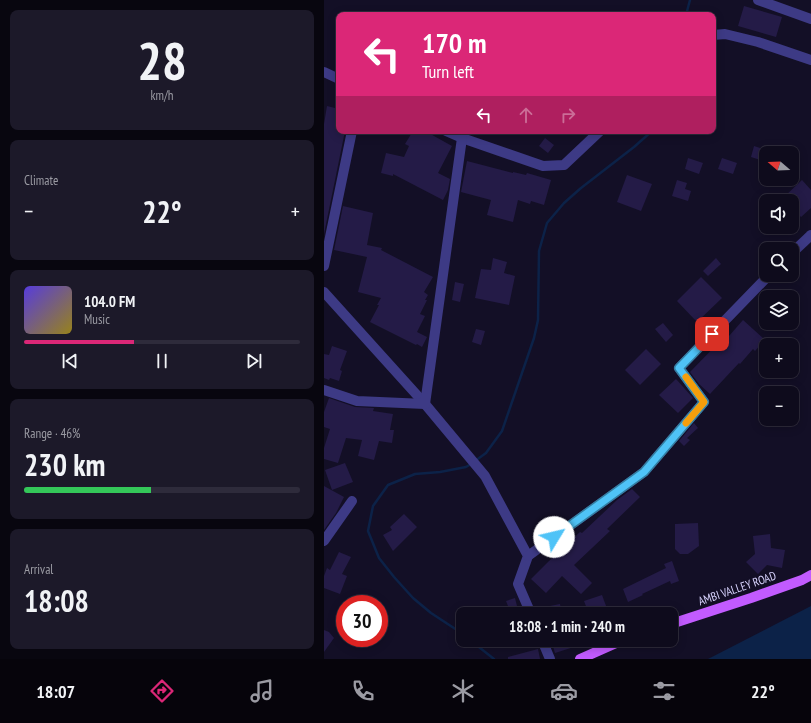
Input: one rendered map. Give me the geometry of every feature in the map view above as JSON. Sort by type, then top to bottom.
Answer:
[{"type":"main road","name":"AMBI VALLEY ROAD","points":[[678,622],[751,598],[802,580],[811,575]]},
{"type":"main road","points":[[580,659],[608,647]]},
{"type":"street","points":[[758,0],[811,19]]},
{"type":"street","points":[[716,35],[725,34],[758,42],[811,60]]},
{"type":"street","points":[[324,72],[336,78]]},
{"type":"street","points":[[324,266],[351,134]]},
{"type":"street","points":[[453,134],[543,166],[564,165],[597,134]]},
{"type":"street","points":[[425,404],[462,138]]},
{"type":"street","points":[[799,246],[811,235]]},
{"type":"street","points":[[528,607],[518,584],[528,556],[644,472],[704,402],[679,368],[762,282]]},
{"type":"street","points":[[324,292],[425,404],[486,476],[528,556]]},
{"type":"street","points":[[324,390],[357,401],[425,404]]},
{"type":"street","points":[[324,541],[352,501]]},
{"type":"street","points":[[545,647],[550,659]]},
{"type":"water","points":[[811,606],[811,659],[708,659]]},
{"type":"building","points":[[744,6],[782,17],[776,37],[738,26]]},
{"type":"building","points":[[327,106],[336,108],[336,134],[344,134],[324,234],[324,124]]},
{"type":"building","points":[[411,134],[430,134],[452,146],[438,173],[450,179],[448,190],[443,200],[393,174],[393,176],[381,173],[386,153],[404,157],[409,146],[405,144]]},
{"type":"building","points":[[545,138],[554,145],[548,153],[539,146]]},
{"type":"building","points":[[754,146],[759,148],[759,160],[751,157]]},
{"type":"building","points":[[688,158],[703,163],[699,174],[685,169]]},
{"type":"building","points":[[722,158],[737,163],[733,174],[718,169]]},
{"type":"building","points":[[467,161],[513,173],[526,175],[527,173],[551,180],[544,205],[531,201],[530,204],[518,200],[513,222],[487,215],[491,200],[461,192]]},
{"type":"building","points":[[627,175],[652,184],[641,211],[617,202]]},
{"type":"building","points":[[677,180],[687,183],[685,189],[691,191],[688,201],[672,196]]},
{"type":"building","points":[[802,180],[811,190],[811,208],[801,217],[799,215],[799,194],[787,194],[796,186],[799,186],[799,183]]},
{"type":"building","points":[[343,206],[373,213],[367,245],[382,248],[381,250],[433,277],[424,292],[428,295],[420,314],[425,316],[417,332],[427,337],[422,347],[370,322],[381,298],[358,292],[367,257],[334,250]]},
{"type":"building","points":[[493,258],[507,262],[504,273],[515,276],[509,305],[475,298],[481,269],[491,270]]},
{"type":"building","points":[[716,258],[721,264],[708,276],[703,271]]},
{"type":"building","points":[[701,277],[722,298],[697,322],[677,301]]},
{"type":"building","points":[[455,282],[464,284],[460,302],[452,300]]},
{"type":"building","points":[[743,320],[763,338],[759,338],[759,347],[755,351],[753,349],[710,394],[699,384],[690,372],[727,334],[729,336]]},
{"type":"building","points":[[663,323],[673,335],[666,342],[655,329]]},
{"type":"building","points":[[476,329],[485,331],[481,345],[472,342]]},
{"type":"building","points":[[332,346],[347,351],[340,370],[342,371],[339,381],[324,378],[324,354],[329,355]]},
{"type":"building","points":[[646,349],[661,364],[640,385],[625,370]]},
{"type":"building","points":[[676,379],[693,398],[678,413],[659,395]]},
{"type":"building","points":[[329,398],[355,407],[374,408],[373,411],[393,414],[390,430],[394,430],[392,443],[379,441],[374,460],[358,456],[362,440],[346,438],[338,463],[324,459],[324,448],[330,429],[324,427],[324,412]]},
{"type":"building","points":[[694,423],[698,428],[687,438],[690,440],[684,446],[679,441]]},
{"type":"building","points":[[345,463],[353,482],[332,490],[325,470]]},
{"type":"building","points":[[324,486],[344,497],[336,513],[324,530]]},
{"type":"building","points":[[632,489],[640,497],[607,529],[610,531],[574,565],[592,583],[581,594],[562,576],[546,593],[531,579],[580,532],[582,533],[617,500]]},
{"type":"building","points":[[404,514],[417,527],[393,551],[383,535],[392,530],[390,527]]},
{"type":"building","points":[[698,523],[699,546],[688,554],[680,554],[675,549],[675,524]]},
{"type":"building","points":[[543,527],[548,533],[538,540],[534,535]]},
{"type":"building","points":[[770,534],[771,548],[785,550],[782,568],[767,565],[758,574],[746,562],[755,554],[753,536]]},
{"type":"building","points":[[339,552],[351,557],[342,574],[347,576],[340,594],[324,588],[324,576],[327,568],[330,570]]},
{"type":"building","points":[[672,561],[679,581],[671,584],[670,581],[628,602],[623,589],[666,568],[664,564]]},
{"type":"building","points":[[602,595],[606,607],[586,607],[584,601]]},
{"type":"building","points":[[515,598],[517,607],[503,607],[508,606],[506,601]]},
{"type":"building","points":[[560,604],[561,607],[545,607]]},
{"type":"building","points":[[324,630],[329,632],[334,638],[324,652]]},
{"type":"building","points":[[553,647],[574,647],[555,653]]},
{"type":"building","points":[[538,649],[540,659],[508,659],[508,657]]},
{"type":"waterway","points":[[687,12],[690,0]]},
{"type":"waterway","points":[[475,461],[486,453],[502,431],[534,338],[538,320],[539,251],[547,223],[564,203],[581,188],[649,134]]},
{"type":"waterway","points":[[456,629],[431,613],[413,598],[394,577],[379,558],[368,531],[373,506],[388,485],[415,474],[440,472],[466,467],[471,464]]},
{"type":"waterway","points":[[479,647],[494,659]]},
{"type":"slow traffic","points":[[686,377],[704,402],[686,423]]},
{"type":"route","points":[[554,537],[644,472],[704,402],[679,368],[712,334]]}]
